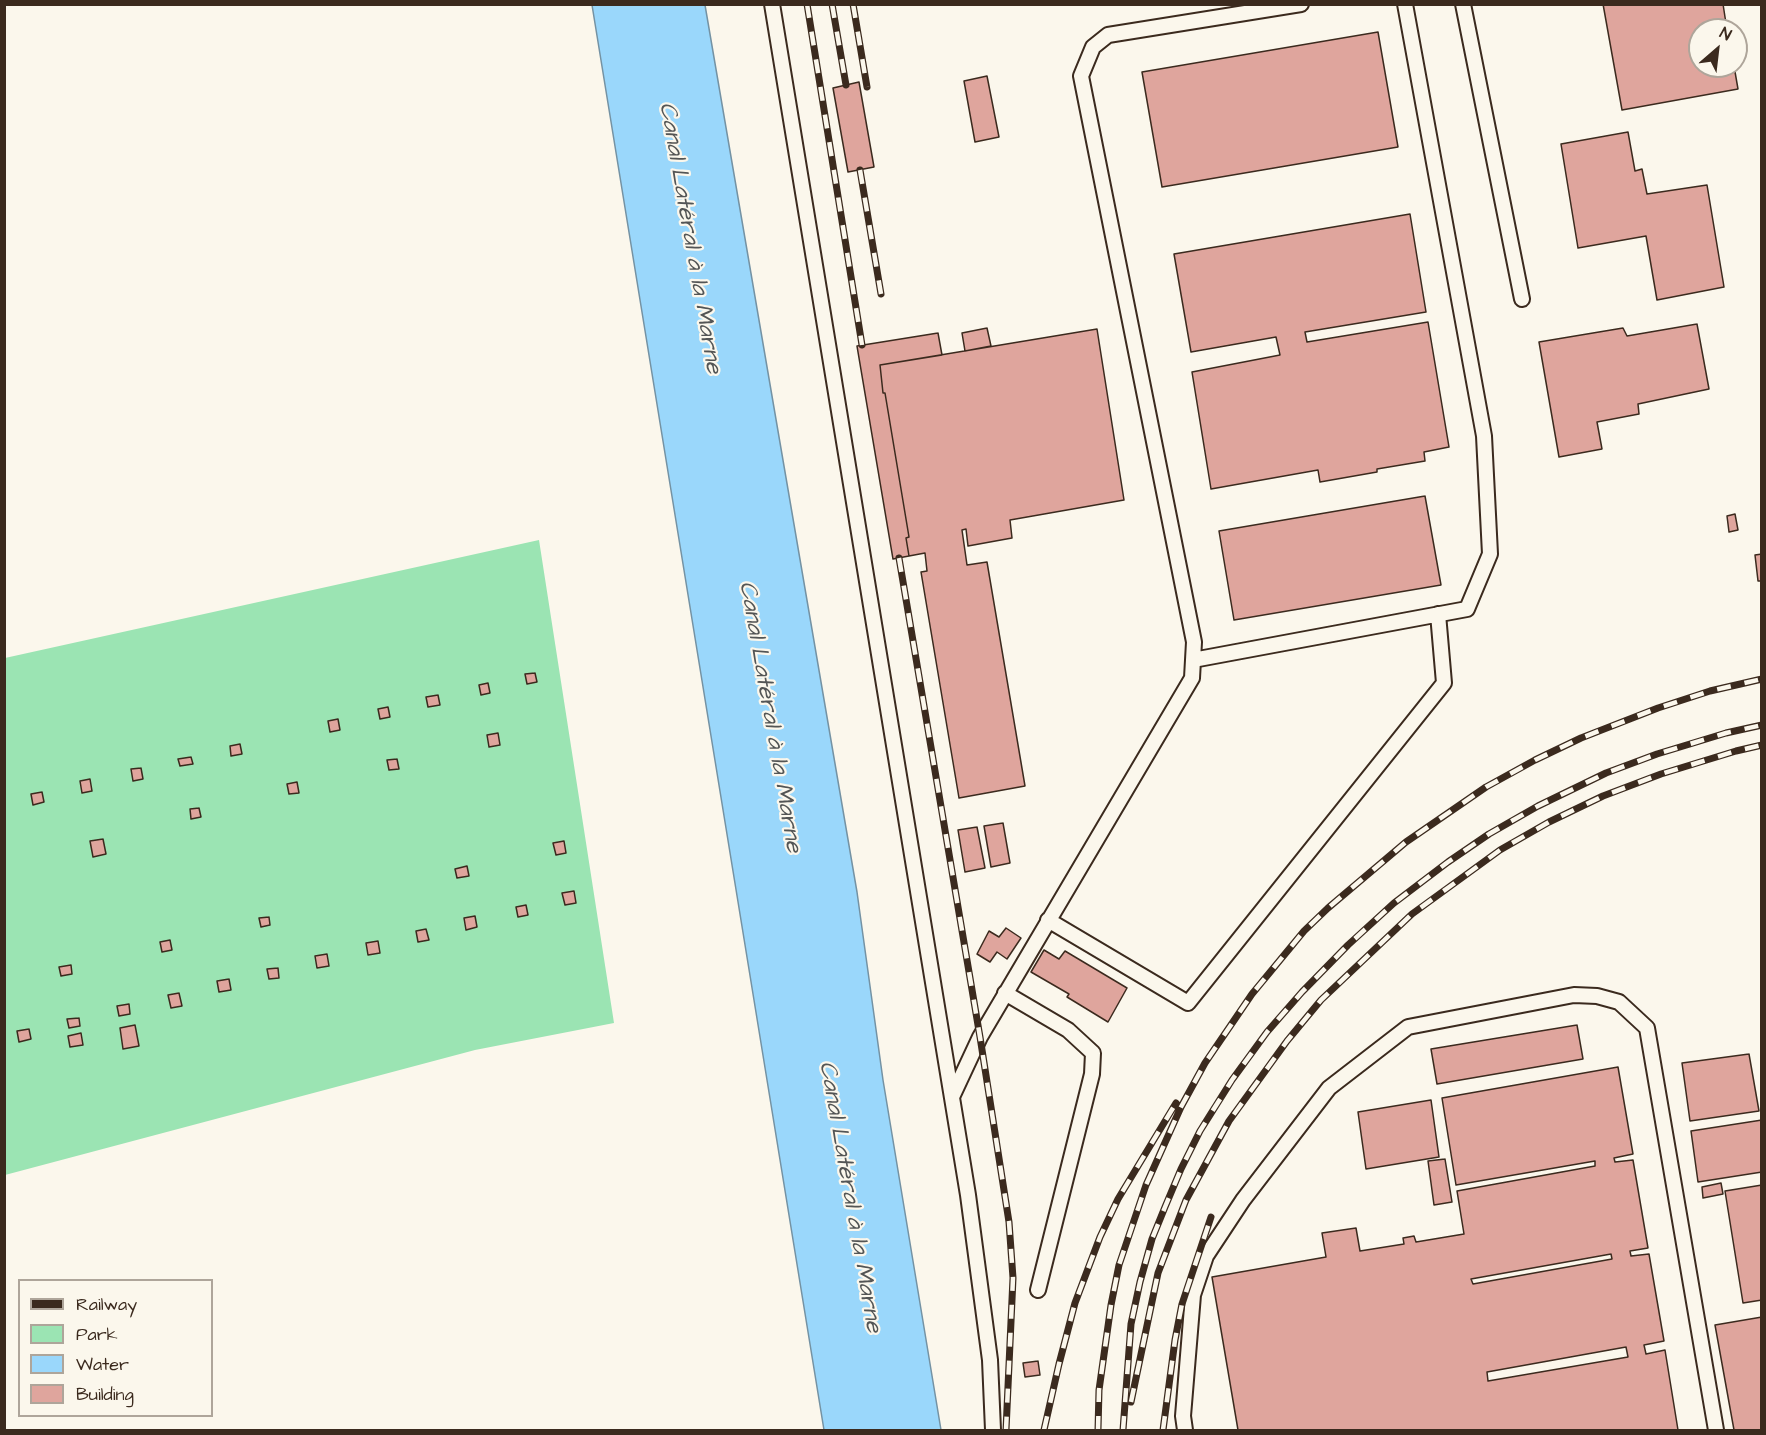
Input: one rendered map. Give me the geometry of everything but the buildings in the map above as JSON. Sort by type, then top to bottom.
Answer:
[{"type":"lane","points":[[772,4],[968,1195],[990,1360],[993,1431]]},
{"type":"lane","points":[[952,1097],[980,1037],[1005,993],[1192,678],[1194,642],[1081,76],[1093,48],[1108,35],[1301,4]]},
{"type":"lane","points":[[1192,660],[1467,609],[1490,554],[1484,436],[1404,4]]},
{"type":"lane","points":[[1462,4],[1522,299]]},
{"type":"lane","points":[[1048,920],[1188,1003],[1444,683],[1438,614]]},
{"type":"lane","points":[[1005,993],[1068,1030],[1094,1053],[1092,1074],[1038,1290]]},
{"type":"lane","points":[[1185,1431],[1183,1416],[1193,1295],[1206,1256],[1243,1200],[1329,1088],[1408,1027],[1574,996],[1597,996],[1619,1002],[1647,1028],[1716,1431]]},
{"type":"green space","points":[[539,540],[614,1023],[475,1050],[5,1175],[5,658]]},
{"type":"water","name":"Canal Latéral à la Marne","points":[[592,5],[705,5],[857,892],[883,1080],[941,1430],[824,1430]]},
{"type":"railway","points":[[807,4],[862,345]]},
{"type":"railway","points":[[832,4],[846,85]]},
{"type":"railway","points":[[853,4],[867,87]]},
{"type":"railway","points":[[860,170],[881,294]]},
{"type":"railway","points":[[899,558],[1009,1222],[1013,1278],[1006,1430]]},
{"type":"railway","points":[[1098,1430],[1099,1390],[1111,1305],[1119,1265],[1146,1185],[1181,1107],[1205,1063],[1252,994],[1304,931],[1406,842],[1486,787],[1535,760],[1581,738],[1658,708],[1710,691],[1762,679]]},
{"type":"railway","points":[[1123,1430],[1131,1324],[1152,1239],[1165,1207],[1200,1131],[1232,1080],[1267,1032],[1302,992],[1394,903],[1489,834],[1538,806],[1606,773],[1657,754],[1726,733],[1762,725]]},
{"type":"railway","points":[[1131,1402],[1158,1273],[1186,1200],[1229,1121],[1287,1041],[1321,1000],[1412,914],[1500,850],[1549,822],[1603,796],[1661,774],[1762,745]]},
{"type":"railway","points":[[1044,1430],[1075,1303],[1100,1237],[1118,1199],[1176,1103]]},
{"type":"railway","points":[[1163,1430],[1182,1304],[1211,1217]]}]
